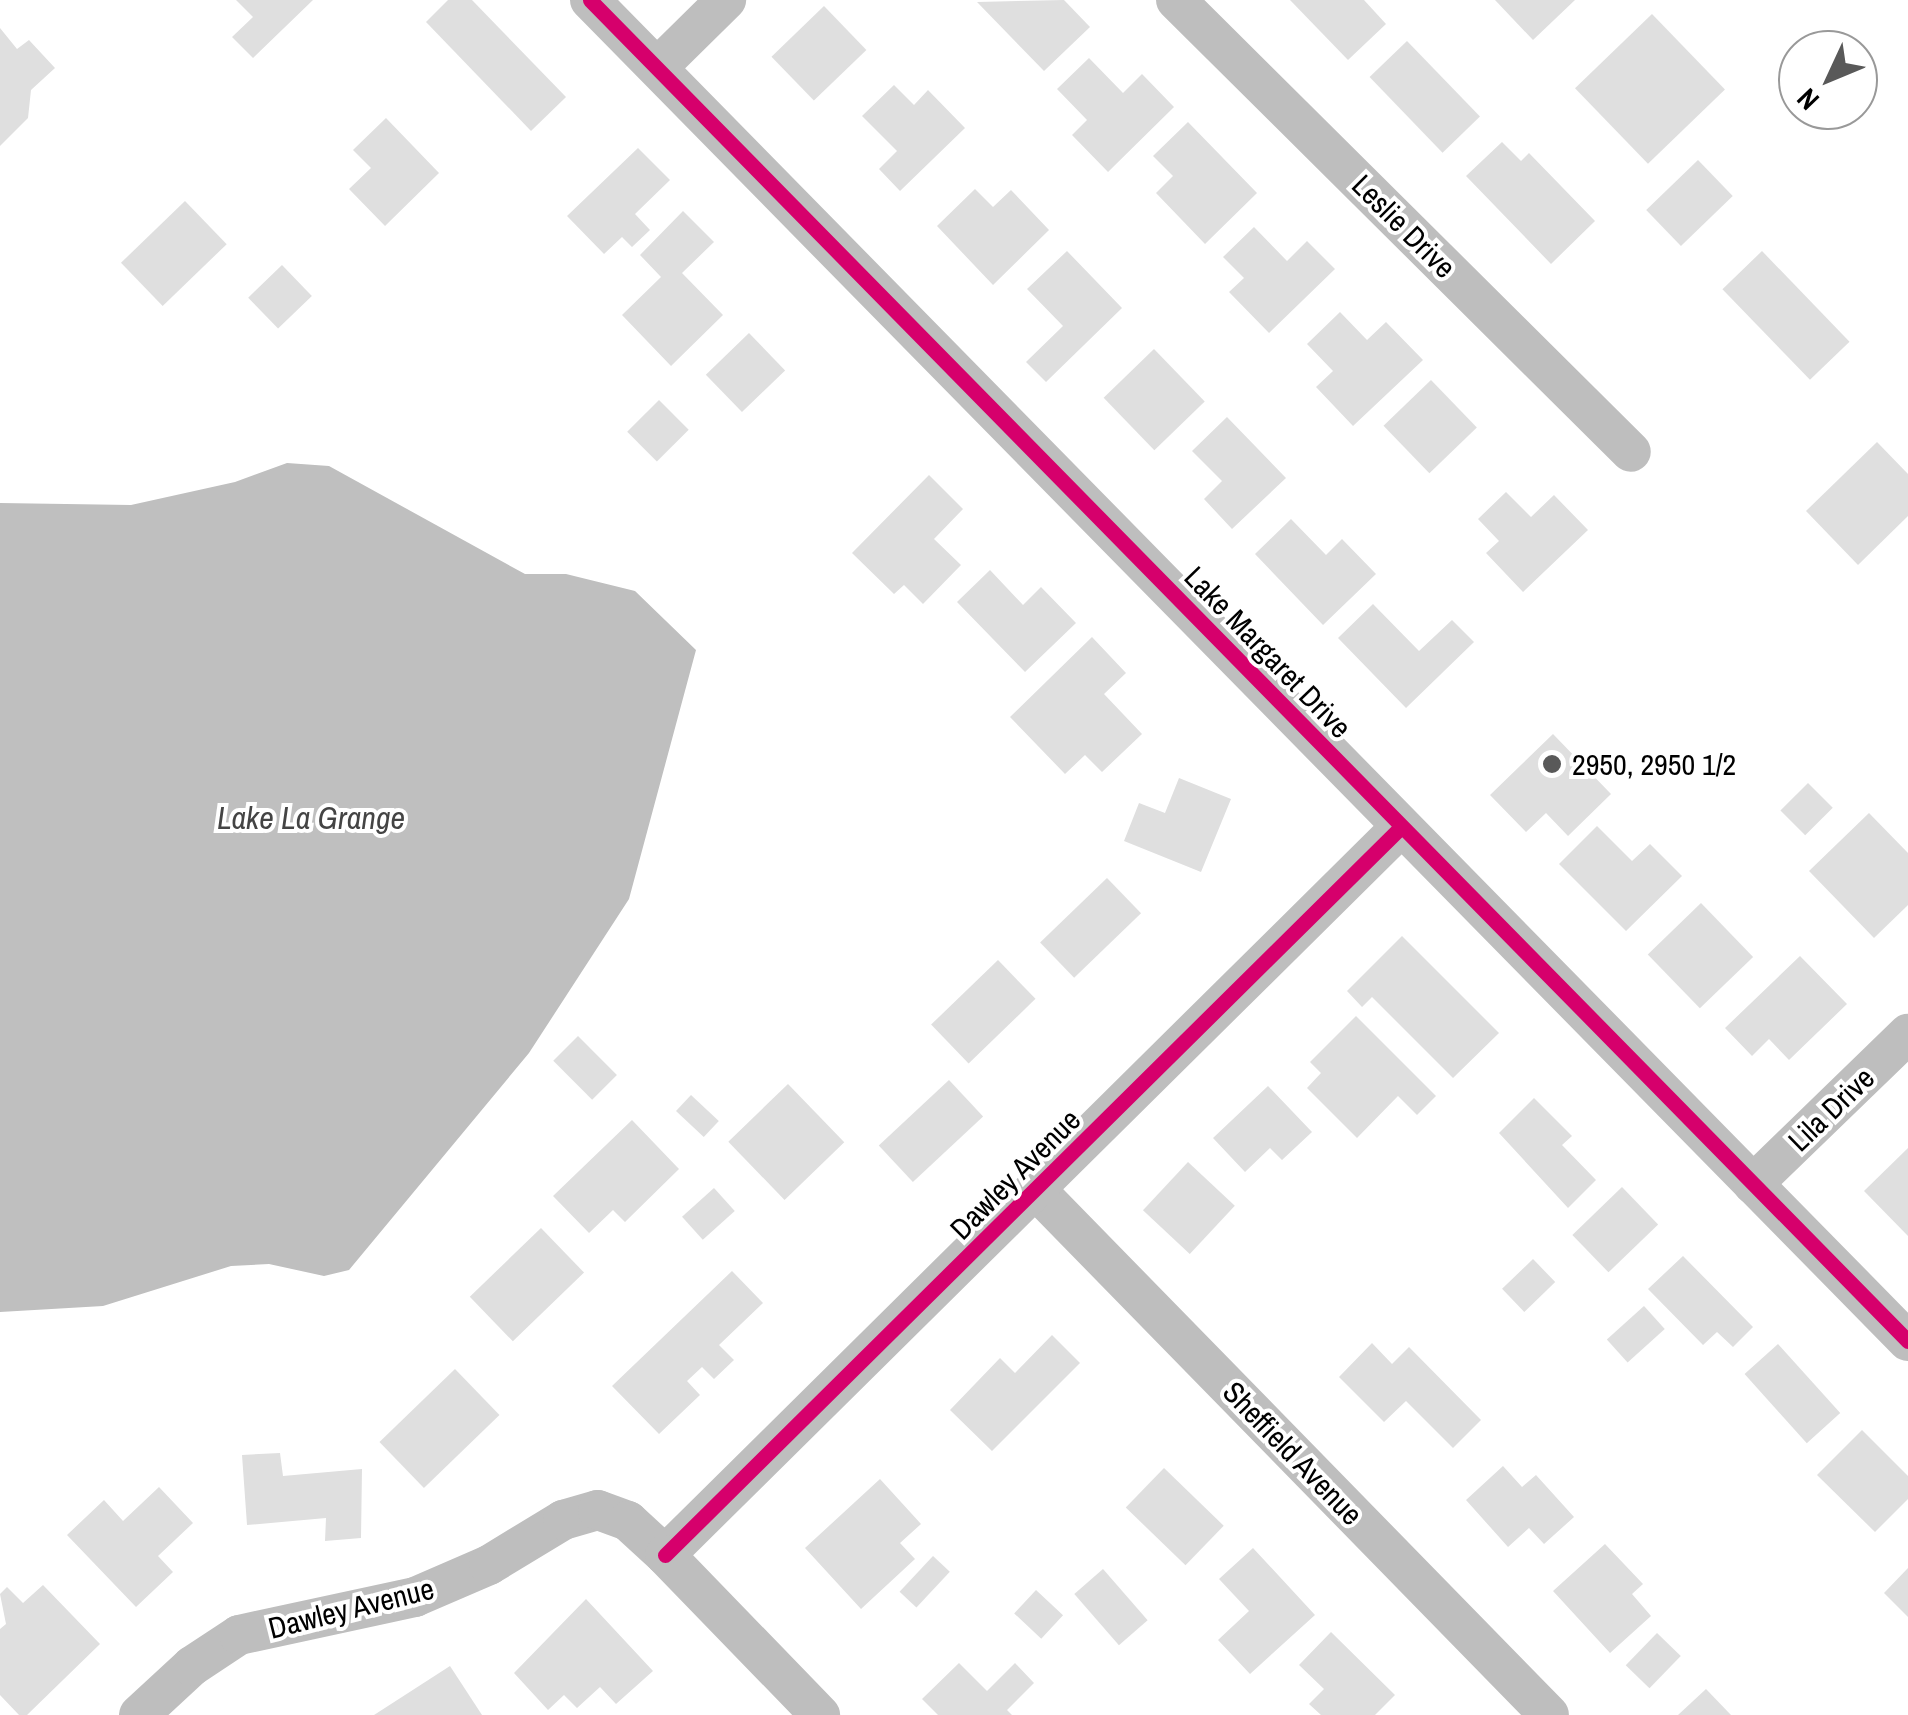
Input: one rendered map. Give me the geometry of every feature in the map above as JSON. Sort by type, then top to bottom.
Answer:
[{"type":"street","name":"Lake Margaret Drive","points":[[590,0],[660,64],[1400,828],[1908,1341]]},
{"type":"street","points":[[660,64],[726,0]]},
{"type":"street","name":"Leslie Drive","points":[[1176,0],[1631,452]]},
{"type":"street","name":"Dawley Avenue","points":[[139,1715],[192,1666],[239,1635],[415,1597],[490,1565],[563,1520],[598,1510],[628,1521],[665,1555],[1038,1192],[1400,828]]},
{"type":"street","name":"Lila Drive","points":[[1753,1184],[1908,1034]]},
{"type":"street","name":"Sheffield Avenue","points":[[1038,1192],[1549,1715]]},
{"type":"street","points":[[665,1555],[820,1715]]},
{"type":"water","name":"Lake La Grange","points":[[287,463],[329,466],[525,574],[566,574],[635,591],[696,650],[629,899],[529,1053],[349,1270],[324,1276],[269,1264],[231,1266],[103,1306],[0,1312],[0,503],[131,505],[235,482]]},
{"type":"building","points":[[236,0],[313,0],[253,58],[232,37],[253,17]]},
{"type":"building","points":[[448,0],[472,0],[566,97],[531,131],[426,22]]},
{"type":"building","points":[[1064,0],[1090,27],[1044,71],[977,2]]},
{"type":"building","points":[[1290,0],[1364,0],[1386,24],[1348,60]]},
{"type":"building","points":[[1495,0],[1575,0],[1533,40]]},
{"type":"building","points":[[824,6],[866,50],[814,101],[771,57]]},
{"type":"building","points":[[1652,14],[1725,90],[1648,164],[1575,88]]},
{"type":"building","points":[[0,28],[17,49],[29,40],[55,68],[31,90],[28,118],[0,146]]},
{"type":"building","points":[[1407,41],[1480,117],[1443,153],[1370,77]]},
{"type":"building","points":[[1089,58],[1123,93],[1142,74],[1174,107],[1108,172],[1072,135],[1087,120],[1057,89]]},
{"type":"building","points":[[894,85],[914,105],[928,90],[965,128],[900,191],[879,169],[897,151],[862,116]]},
{"type":"building","points":[[386,118],[439,173],[385,226],[349,189],[371,168],[353,150]]},
{"type":"building","points":[[1188,122],[1257,193],[1205,244],[1156,193],[1173,176],[1153,156]]},
{"type":"building","points":[[1502,142],[1521,161],[1529,153],[1595,221],[1551,264],[1466,176]]},
{"type":"building","points":[[638,148],[670,180],[635,214],[650,230],[632,247],[622,237],[604,254],[567,216]]},
{"type":"building","points":[[1698,160],[1733,196],[1681,246],[1646,210]]},
{"type":"building","points":[[975,189],[993,207],[1011,190],[1049,230],[993,285],[937,226]]},
{"type":"building","points":[[185,201],[227,244],[163,306],[121,263]]},
{"type":"building","points":[[683,211],[714,242],[682,273],[723,315],[671,366],[622,315],[661,277],[640,255]]},
{"type":"building","points":[[1254,227],[1287,261],[1307,241],[1335,269],[1269,333],[1229,292],[1244,278],[1223,257]]},
{"type":"building","points":[[1067,251],[1122,308],[1046,382],[1026,362],[1063,326],[1027,289]]},
{"type":"building","points":[[1762,251],[1850,342],[1810,380],[1722,289]]},
{"type":"building","points":[[282,265],[312,296],[278,329],[248,298]]},
{"type":"building","points":[[1340,312],[1367,340],[1386,322],[1423,360],[1353,426],[1316,387],[1333,371],[1307,344]]},
{"type":"building","points":[[749,333],[785,370],[742,412],[706,375]]},
{"type":"building","points":[[1154,349],[1205,402],[1154,450],[1104,398]]},
{"type":"building","points":[[1431,380],[1477,427],[1429,473],[1384,426]]},
{"type":"building","points":[[659,400],[689,430],[657,462],[627,432]]},
{"type":"building","points":[[1227,417],[1286,478],[1232,529],[1204,499],[1222,481],[1192,451]]},
{"type":"building","points":[[1877,442],[1908,474],[1908,516],[1858,565],[1806,511]]},
{"type":"building","points":[[929,475],[963,509],[934,539],[961,565],[923,604],[904,585],[894,594],[852,553]]},
{"type":"building","points":[[1506,492],[1531,517],[1554,495],[1588,530],[1523,592],[1486,553],[1499,541],[1478,519]]},
{"type":"building","points":[[1291,519],[1326,555],[1342,539],[1376,574],[1323,625],[1255,554]]},
{"type":"building","points":[[990,570],[1023,605],[1041,587],[1076,623],[1025,672],[957,602]]},
{"type":"building","points":[[1373,604],[1419,651],[1452,620],[1474,642],[1406,708],[1338,638]]},
{"type":"building","points":[[1092,637],[1126,673],[1104,694],[1142,734],[1102,772],[1085,755],[1065,774],[1010,717]]},
{"type":"building","name":"2950, 2950 1/2","points":[[1553,734],[1611,794],[1568,836],[1546,813],[1526,832],[1490,795]]},
{"type":"building","points":[[1179,778],[1231,799],[1201,872],[1124,841],[1139,803],[1165,813]]},
{"type":"building","points":[[1808,783],[1833,808],[1805,835],[1780,811]]},
{"type":"building","points":[[1869,813],[1908,853],[1908,905],[1874,938],[1809,871]]},
{"type":"building","points":[[1597,826],[1632,861],[1650,844],[1682,876],[1626,931],[1559,864]]},
{"type":"building","points":[[1107,878],[1141,913],[1074,978],[1040,943]]},
{"type":"building","points":[[1701,903],[1753,957],[1700,1008],[1648,954]]},
{"type":"building","points":[[1402,936],[1499,1033],[1453,1078],[1372,997],[1362,1007],[1347,991]]},
{"type":"building","points":[[1800,956],[1847,1004],[1789,1060],[1769,1039],[1752,1056],[1725,1028]]},
{"type":"building","points":[[998,960],[1036,999],[969,1063],[931,1025]]},
{"type":"building","points":[[1356,1016],[1436,1096],[1417,1115],[1398,1096],[1357,1138],[1307,1088],[1321,1073],[1310,1062]]},
{"type":"building","points":[[578,1036],[617,1075],[592,1100],[553,1061]]},
{"type":"building","points":[[949,1080],[983,1117],[913,1182],[879,1145]]},
{"type":"building","points":[[788,1084],[844,1142],[785,1200],[728,1142]]},
{"type":"building","points":[[1268,1086],[1312,1132],[1282,1160],[1270,1148],[1245,1172],[1213,1138]]},
{"type":"building","points":[[691,1095],[719,1121],[704,1137],[676,1111]]},
{"type":"building","points":[[1534,1098],[1572,1136],[1562,1145],[1596,1180],[1568,1208],[1499,1133]]},
{"type":"building","points":[[632,1120],[679,1169],[625,1222],[613,1210],[589,1233],[553,1196]]},
{"type":"building","points":[[1908,1148],[1908,1236],[1864,1191]]},
{"type":"building","points":[[1188,1162],[1235,1206],[1190,1254],[1143,1210]]},
{"type":"building","points":[[1622,1187],[1658,1224],[1608,1272],[1572,1235]]},
{"type":"building","points":[[714,1188],[735,1211],[703,1240],[682,1217]]},
{"type":"building","points":[[541,1228],[584,1273],[513,1341],[470,1297]]},
{"type":"building","points":[[1683,1256],[1753,1327],[1733,1347],[1717,1332],[1703,1345],[1648,1289]]},
{"type":"building","points":[[1533,1259],[1555,1282],[1524,1312],[1502,1289]]},
{"type":"building","points":[[732,1271],[763,1303],[719,1345],[734,1360],[714,1379],[702,1367],[687,1381],[700,1395],[659,1434],[612,1386]]},
{"type":"building","points":[[1644,1306],[1665,1329],[1628,1362],[1607,1339]]},
{"type":"building","points":[[1052,1335],[1080,1363],[992,1451],[950,1410],[1000,1358],[1015,1373]]},
{"type":"building","points":[[1372,1343],[1392,1364],[1409,1347],[1481,1420],[1453,1448],[1406,1401],[1384,1422],[1339,1377]]},
{"type":"building","points":[[1778,1344],[1840,1413],[1807,1443],[1745,1374]]},
{"type":"building","points":[[455,1369],[499,1415],[424,1488],[379,1442]]},
{"type":"building","points":[[1862,1430],[1908,1476],[1908,1499],[1875,1532],[1817,1475]]},
{"type":"building","points":[[280,1453],[283,1476],[362,1469],[361,1538],[325,1541],[326,1518],[247,1525],[242,1455]]},
{"type":"building","points":[[1503,1466],[1522,1487],[1536,1475],[1574,1517],[1544,1544],[1529,1528],[1508,1547],[1466,1500]]},
{"type":"building","points":[[1164,1468],[1224,1526],[1185,1565],[1126,1508]]},
{"type":"building","points":[[880,1479],[921,1524],[900,1543],[915,1559],[861,1609],[805,1548]]},
{"type":"building","points":[[159,1487],[193,1523],[158,1556],[173,1572],[136,1607],[67,1535],[104,1500],[123,1521]]},
{"type":"building","points":[[1605,1544],[1643,1584],[1632,1594],[1651,1616],[1610,1653],[1553,1591]]},
{"type":"building","points":[[1253,1548],[1315,1615],[1250,1674],[1218,1640],[1249,1611],[1219,1579]]},
{"type":"building","points":[[933,1556],[950,1572],[916,1608],[900,1592]]},
{"type":"building","points":[[1908,1568],[1908,1617],[1884,1593]]},
{"type":"building","points":[[1103,1569],[1148,1620],[1119,1645],[1074,1594]]},
{"type":"building","points":[[43,1585],[100,1644],[27,1715],[19,1715],[0,1695],[0,1629],[6,1624],[0,1594],[7,1587],[23,1603]]},
{"type":"building","points":[[1036,1590],[1063,1615],[1041,1639],[1014,1613]]},
{"type":"building","points":[[586,1599],[653,1671],[616,1704],[600,1687],[577,1708],[564,1695],[548,1710],[514,1673]]},
{"type":"building","points":[[1331,1632],[1395,1695],[1375,1715],[1321,1715],[1309,1704],[1324,1689],[1299,1665]]},
{"type":"building","points":[[1657,1633],[1681,1656],[1649,1688],[1626,1665]]},
{"type":"building","points":[[959,1663],[987,1691],[1015,1663],[1034,1683],[1007,1710],[1012,1715],[938,1715],[922,1699]]},
{"type":"building","points":[[450,1666],[482,1715],[374,1715]]},
{"type":"building","points":[[1706,1689],[1731,1715],[1678,1715]]},
{"type":"cycle path","points":[[590,0],[1908,1341]]},
{"type":"cycle path","points":[[665,1555],[1400,828]]},
{"type":"place","name":"2950, 2950 1/2","points":[[1552,764]]}]
